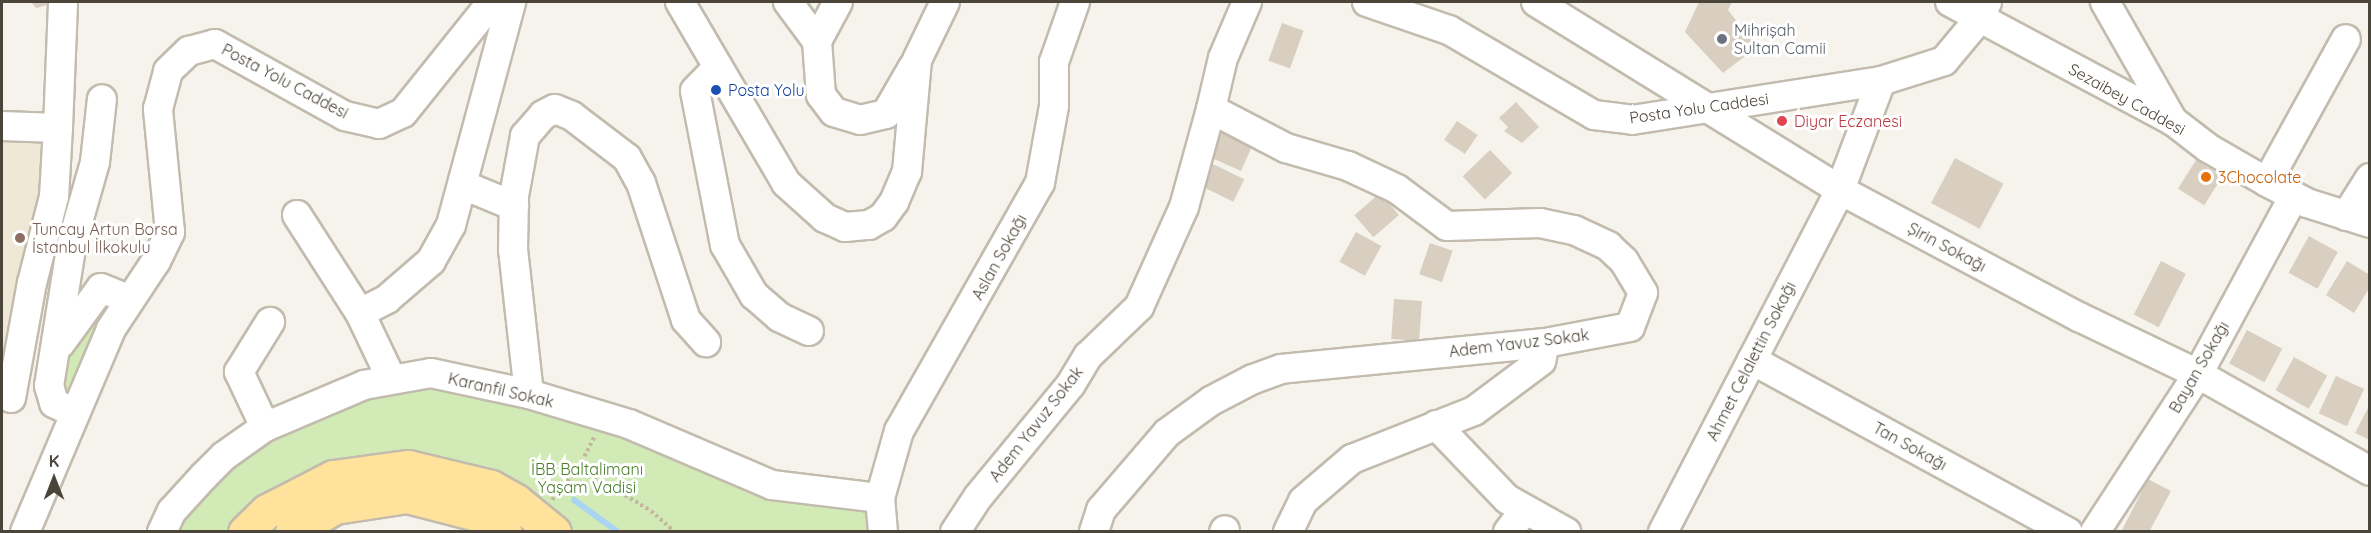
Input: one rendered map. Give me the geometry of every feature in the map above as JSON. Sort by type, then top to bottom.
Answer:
[{"type":"main road","points":[[245,531],[267,511],[333,477],[408,467],[491,487],[545,525]]},
{"type":"main road","points":[[292,531],[335,507],[364,500],[407,496],[481,515],[504,531]]},
{"type":"street","points":[[63,2],[54,197],[32,283],[11,398],[57,349],[101,288],[130,300]]},
{"type":"street","name":"Posta Yolu Caddesi","points":[[25,531],[111,329],[170,232],[158,109],[168,71],[189,51],[215,44],[345,116],[379,124],[403,113],[492,2]]},
{"type":"street","points":[[360,313],[387,299],[431,261],[452,225],[511,2]]},
{"type":"street","points":[[680,2],[786,183],[825,218],[845,227],[869,225],[884,217],[894,202],[907,172],[917,60]]},
{"type":"street","points":[[788,2],[817,41]]},
{"type":"street","points":[[838,2],[817,41],[820,95],[834,112],[860,120],[886,114],[917,60],[945,2]]},
{"type":"street","name":"Aslan Sokağı","points":[[883,531],[880,498],[892,449],[913,400],[988,281],[1040,183],[1054,106],[1054,62],[1075,2]]},
{"type":"street","points":[[1211,109],[1223,58],[1247,2]]},
{"type":"street","name":"Posta Yolu Caddesi","points":[[1367,2],[1449,30],[1594,115],[1632,120],[1703,107],[1881,81],[1944,61],[1983,10]]},
{"type":"street","name":"Şirin Sokağı","points":[[1536,2],[1840,190],[2079,317],[2198,374],[2370,471]]},
{"type":"street","name":"Sezaibey Caddesi","points":[[1950,2],[1983,10],[2110,90],[2173,121],[2208,148],[2267,182],[2294,196],[2358,219]]},
{"type":"street","points":[[2106,2],[2173,121]]},
{"type":"street","points":[[2267,182],[2346,39]]},
{"type":"street","points":[[2110,90],[2139,60]]},
{"type":"street","points":[[718,67],[695,90],[725,245],[754,295],[779,317],[809,331]]},
{"type":"street","name":"Ahmet Celalettin Sokağı","points":[[1663,531],[1840,190],[1881,81]]},
{"type":"street","points":[[75,413],[54,403],[49,386],[57,349],[72,243],[95,162],[102,99]]},
{"type":"street","points":[[529,394],[513,250],[514,206],[525,136],[543,115],[555,109],[572,116],[627,158],[641,183],[686,320],[706,342]]},
{"type":"street","name":"Adem Yavuz Sokak","points":[[955,531],[978,497],[1071,384],[1088,356],[1139,306],[1184,207],[1211,109],[1286,148],[1348,166],[1397,189],[1447,226],[1540,223],[1574,230],[1608,246],[1635,275],[1643,293],[1630,327],[1545,344],[1281,369],[1253,379],[1210,401],[1167,433],[1101,510],[1094,531]]},
{"type":"street","points":[[2,126],[58,128]]},
{"type":"street","points":[[54,197],[95,162]]},
{"type":"street","points":[[2358,219],[2370,178]]},
{"type":"street","points":[[463,185],[514,206]]},
{"type":"street","name":"Bayan Sokağı","points":[[2095,531],[2198,374],[2294,196]]},
{"type":"street","points":[[297,215],[360,313],[391,378]]},
{"type":"street","points":[[265,427],[239,372],[270,322]]},
{"type":"street","points":[[1288,531],[1303,501],[1352,459],[1474,411],[1510,386],[1541,360],[1545,344]]},
{"type":"street","name":"Tan Sokağı","points":[[1752,360],[2068,531]]},
{"type":"street","name":"Karanfil Sokak","points":[[162,531],[172,511],[204,476],[232,449],[265,427],[364,385],[391,378],[430,373],[529,394],[661,435],[772,485],[880,498]]},
{"type":"street","points":[[1436,425],[1507,499],[1516,521],[1566,531]]},
{"type":"path","points":[[545,525],[606,417]]},
{"type":"path","points":[[579,467],[651,511],[675,531]]},
{"type":"shaded area","name":"Tuncay Artun Borsa İstanbul İlkokulu","points":[[2,130],[54,131],[2,422]]},
{"type":"green space","points":[[102,293],[119,302],[71,407],[57,400],[67,344]]},
{"type":"green space","name":"İBB Baltalimanı Yaşam Vadisi","points":[[429,379],[874,504],[876,531],[567,531],[502,483],[235,531],[176,532],[182,518],[249,449],[381,387]]},
{"type":"building","points":[[31,2],[59,2],[36,8]]},
{"type":"building","name":"Mihrişah Sultan Camii","points":[[1699,2],[1732,2],[1728,10],[1757,47],[1723,73],[1685,32]]},
{"type":"building","points":[[1282,23],[1304,31],[1290,68],[1268,61]]},
{"type":"building","points":[[1516,102],[1539,127],[1522,143],[1504,131],[1508,127],[1499,118]]},
{"type":"building","points":[[1457,121],[1478,135],[1465,154],[1444,140]]},
{"type":"building","points":[[1220,132],[1252,146],[1241,171],[1209,157]]},
{"type":"building","points":[[1490,150],[1512,173],[1485,199],[1463,176]]},
{"type":"building","points":[[1955,158],[2004,184],[1980,229],[1931,203]]},
{"type":"building","points":[[2196,160],[2222,176],[2204,205],[2178,189]]},
{"type":"building","points":[[1211,163],[1244,179],[1233,202],[1200,185]]},
{"type":"building","points":[[1380,193],[1399,215],[1373,237],[1354,215]]},
{"type":"building","points":[[1356,232],[1381,246],[1365,276],[1340,262]]},
{"type":"building","points":[[2309,236],[2338,252],[2318,289],[2289,273]]},
{"type":"building","points":[[1430,243],[1453,251],[1442,282],[1419,274]]},
{"type":"building","points":[[2161,261],[2186,274],[2159,327],[2134,314]]},
{"type":"building","points":[[2347,261],[2370,275],[2370,287],[2354,313],[2326,295]]},
{"type":"building","points":[[1394,299],[1422,301],[1419,341],[1391,339]]},
{"type":"building","points":[[2247,330],[2282,349],[2264,382],[2229,364]]},
{"type":"building","points":[[2294,357],[2327,375],[2309,409],[2276,390]]},
{"type":"building","points":[[2336,376],[2364,389],[2347,426],[2319,413]]},
{"type":"building","points":[[2370,404],[2370,440],[2355,433]]},
{"type":"building","points":[[2148,479],[2171,491],[2149,532],[2125,532],[2122,530]]},
{"type":"waterway","points":[[574,500],[618,532]]},
{"type":"place","name":"Mihrişah Sultan Camii","points":[[1722,39]]},
{"type":"place","name":"Posta Yolu","points":[[716,90]]},
{"type":"place","name":"Diyar Eczanesi","points":[[1782,121]]},
{"type":"place","name":"3Chocolate","points":[[2206,177]]},
{"type":"place","name":"Tuncay Artun Borsa İstanbul İlkokulu","points":[[20,238]]}]
